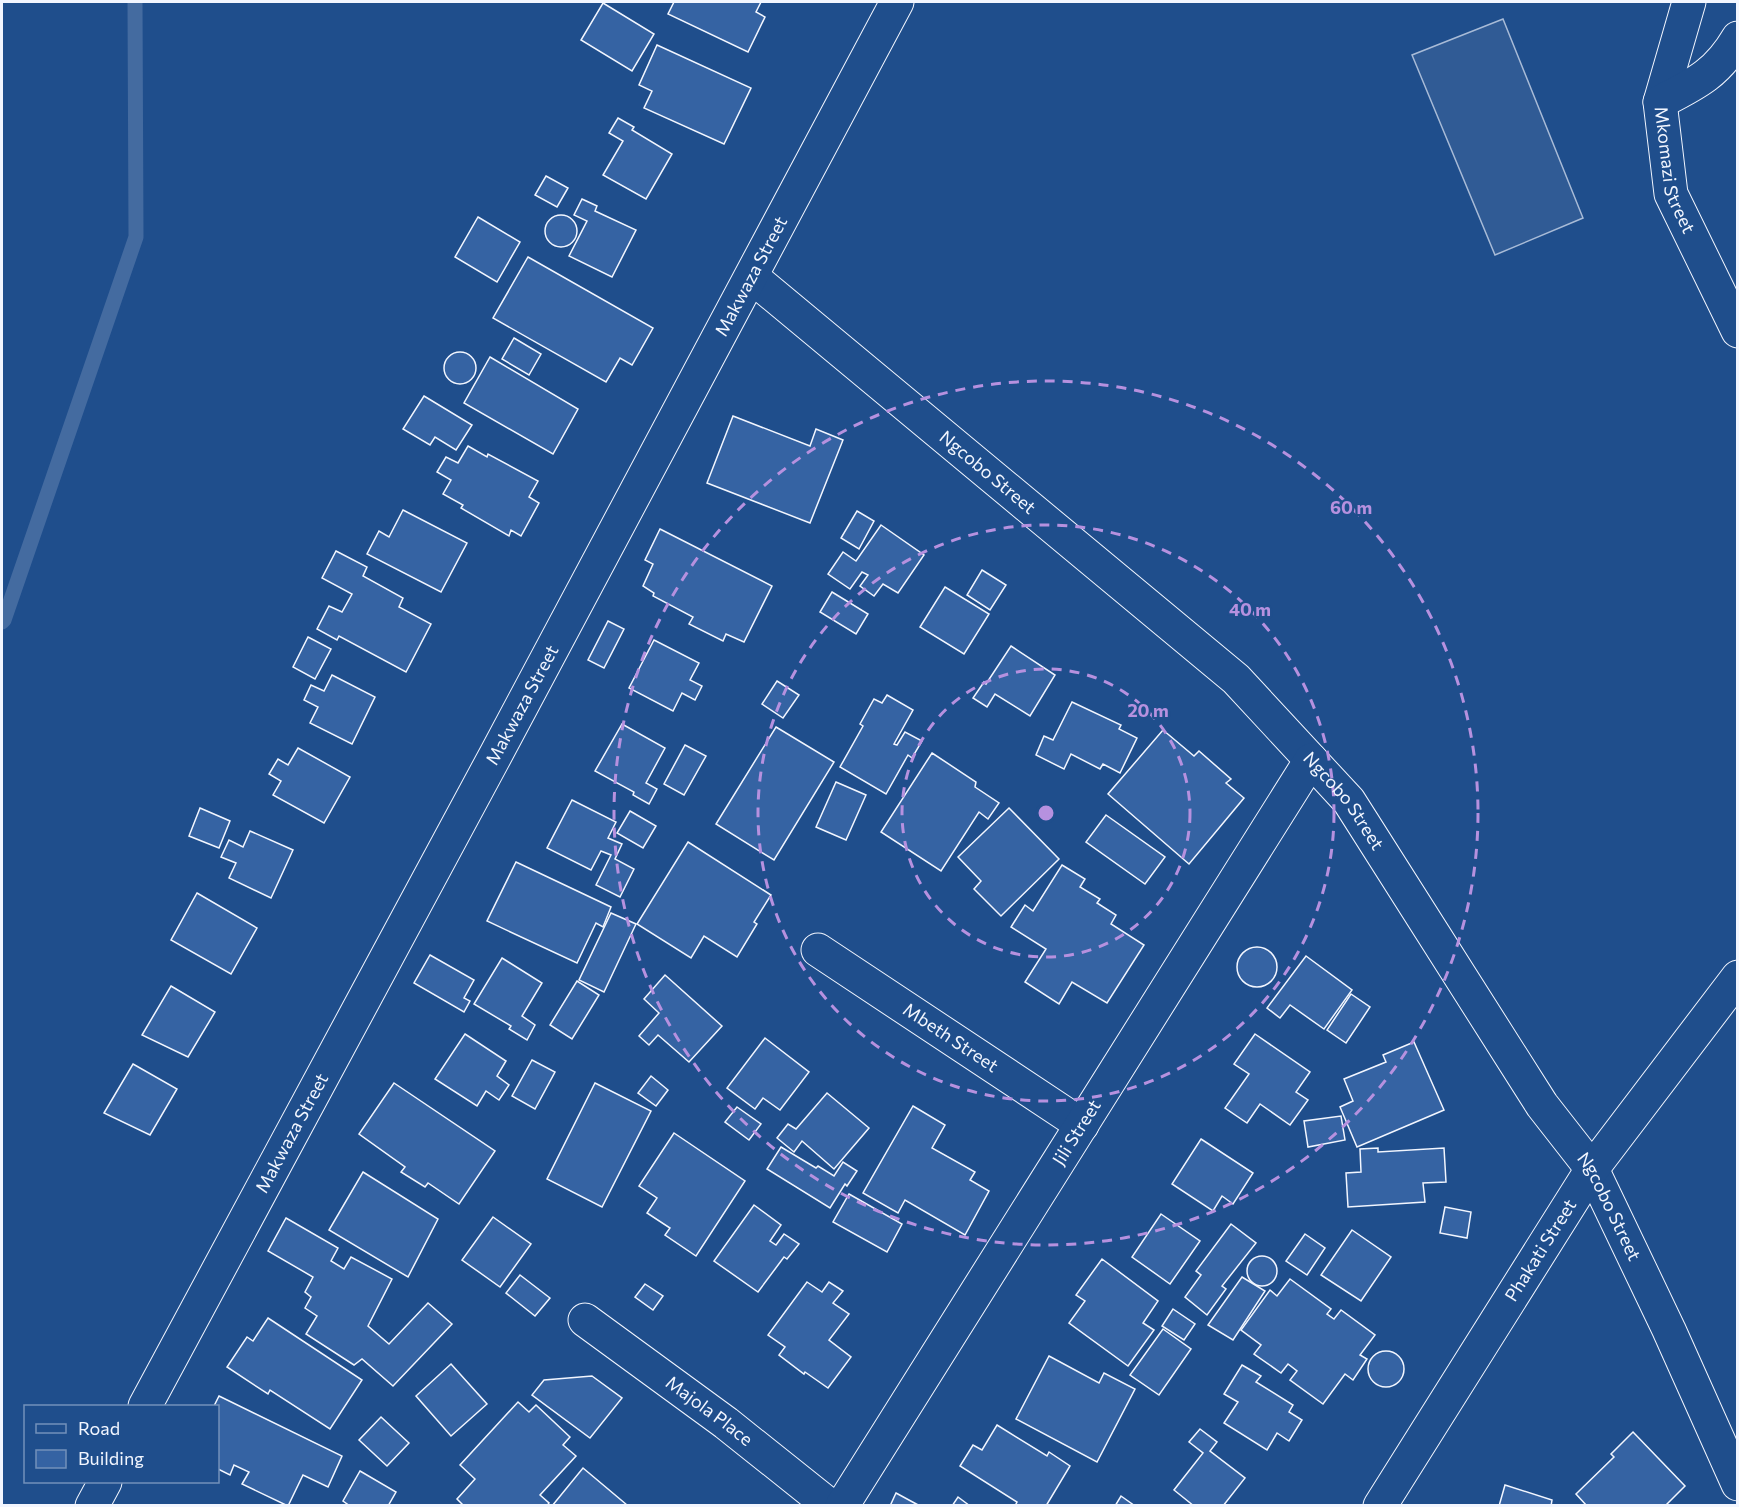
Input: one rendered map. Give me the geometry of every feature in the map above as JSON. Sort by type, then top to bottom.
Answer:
[{"type":"street","name":"Makwaza Street","points":[[146,1405],[752,277],[897,2]]},
{"type":"street","name":"Mkomazi Street","points":[[1689,2],[1660,102],[1671,194],[1737,332]]},
{"type":"street","points":[[1679,36],[1735,46]]},
{"type":"street","points":[[1660,102],[1700,81],[1715,69],[1735,46]]},
{"type":"street","name":"Ngcobo Street","points":[[752,277],[1236,679],[1349,801],[1542,1105],[1593,1170],[1669,1330],[1737,1484]]},
{"type":"street","name":"Jili Street","points":[[842,1506],[1311,760]]},
{"type":"street","name":"Mbeth Street","points":[[818,950],[1082,1125]]},
{"type":"street","name":"Phakati Street","points":[[1380,1506],[1593,1170],[1737,976]]},
{"type":"street","name":"Majola Place","points":[[585,1320],[726,1423],[830,1506]]},
{"type":"street","points":[[92,1506],[104,1483]]},
{"type":"shaded area","points":[[1503,19],[1583,218],[1495,255],[1412,55]]},
{"type":"building","points":[[674,2],[761,2],[756,12],[765,17],[748,52],[668,14]]},
{"type":"building","points":[[603,3],[654,34],[632,71],[581,40]]},
{"type":"building","points":[[657,45],[751,88],[724,144],[644,108],[652,91],[639,85]]},
{"type":"building","points":[[618,118],[634,127],[632,130],[672,154],[646,199],[603,175],[623,141],[609,133]]},
{"type":"building","points":[[546,176],[568,188],[557,207],[535,195]]},
{"type":"building","points":[[582,199],[597,206],[595,211],[636,230],[612,277],[569,256],[587,221],[574,215]]},
{"type":"building","points":[[561,215],[572,220],[577,231],[572,242],[561,247],[550,242],[545,231],[550,220]]},
{"type":"building","points":[[478,217],[520,242],[497,282],[455,257]]},
{"type":"building","points":[[528,257],[653,328],[632,365],[620,358],[606,382],[493,318]]},
{"type":"building","points":[[514,338],[541,354],[529,375],[502,359]]},
{"type":"building","points":[[460,352],[471,357],[476,368],[471,379],[460,384],[449,379],[444,368],[449,357]]},
{"type":"building","points":[[490,357],[578,409],[553,454],[464,403]]},
{"type":"building","points":[[424,396],[472,425],[456,450],[435,437],[430,445],[403,429]]},
{"type":"building","points":[[733,416],[810,446],[816,429],[843,440],[810,523],[707,483]]},
{"type":"building","points":[[468,446],[538,481],[529,497],[539,503],[521,536],[511,530],[509,536],[461,508],[463,505],[443,494],[451,480],[437,472],[446,457],[458,463]]},
{"type":"building","points":[[403,510],[467,543],[441,592],[367,554],[379,531],[389,537]]},
{"type":"building","points":[[857,511],[874,521],[859,549],[841,538]]},
{"type":"building","points":[[881,525],[924,555],[898,593],[883,584],[874,596],[860,586],[868,575],[862,572],[850,589],[828,574],[843,552],[856,561]]},
{"type":"building","points":[[660,529],[772,586],[744,642],[726,634],[723,641],[689,624],[693,617],[653,596],[654,593],[643,586],[653,564],[645,560]]},
{"type":"building","points":[[336,551],[367,567],[363,576],[403,598],[399,607],[431,624],[406,672],[339,636],[337,640],[317,629],[329,606],[342,612],[352,594],[322,578]]},
{"type":"building","points":[[982,570],[1006,585],[990,610],[967,595]]},
{"type":"building","points":[[945,587],[989,614],[964,654],[920,627]]},
{"type":"building","points":[[832,592],[868,614],[856,634],[820,612]]},
{"type":"building","points":[[608,621],[624,629],[604,668],[588,660]]},
{"type":"building","points":[[308,637],[331,649],[315,679],[293,667]]},
{"type":"building","points":[[654,640],[699,663],[690,680],[702,686],[695,700],[682,693],[673,711],[629,688]]},
{"type":"building","points":[[1011,646],[1055,675],[1030,716],[995,694],[987,707],[973,698],[984,682],[986,684]]},
{"type":"building","points":[[332,675],[375,697],[352,744],[310,723],[318,707],[304,700],[311,685],[324,691]]},
{"type":"building","points":[[777,681],[799,695],[783,718],[762,704]]},
{"type":"building","points":[[887,695],[913,710],[894,744],[897,745],[905,732],[922,741],[912,758],[908,755],[886,794],[840,767],[863,726],[860,724],[874,699],[882,703]]},
{"type":"building","points":[[1072,702],[1121,725],[1119,729],[1137,738],[1120,773],[1103,764],[1100,769],[1071,754],[1064,769],[1036,755],[1044,736],[1053,740]]},
{"type":"building","points":[[622,724],[665,748],[646,783],[657,789],[649,804],[633,795],[634,792],[595,771]]},
{"type":"building","points":[[776,727],[834,762],[774,860],[716,824]]},
{"type":"building","points":[[1163,730],[1194,756],[1199,751],[1231,779],[1226,783],[1244,798],[1189,864],[1108,794]]},
{"type":"building","points":[[685,745],[706,756],[684,795],[664,784]]},
{"type":"building","points":[[298,748],[350,777],[324,823],[273,795],[281,781],[269,774],[278,759],[288,765]]},
{"type":"building","points":[[932,753],[976,782],[975,787],[999,803],[988,819],[979,812],[941,871],[881,832]]},
{"type":"building","points":[[836,782],[866,795],[846,840],[816,827]]},
{"type":"building","points":[[572,800],[616,822],[608,838],[622,844],[615,859],[634,869],[620,897],[596,885],[611,855],[601,851],[591,870],[547,848]]},
{"type":"building","points":[[200,808],[230,821],[219,848],[189,836]]},
{"type":"building","points":[[1009,808],[1059,859],[1001,916],[974,889],[981,881],[958,857]]},
{"type":"building","points":[[630,811],[656,826],[643,848],[617,833]]},
{"type":"building","points":[[1106,815],[1165,857],[1145,884],[1086,842]]},
{"type":"building","points":[[250,831],[293,850],[271,898],[229,878],[236,863],[221,857],[229,840],[243,847]]},
{"type":"building","points":[[688,842],[771,895],[754,922],[757,924],[737,957],[704,936],[691,958],[637,924]]},
{"type":"building","points":[[516,862],[611,907],[603,927],[596,923],[577,963],[487,921]]},
{"type":"building","points":[[1062,865],[1085,879],[1080,887],[1100,899],[1097,903],[1116,915],[1111,924],[1144,945],[1107,1003],[1072,982],[1059,1004],[1025,982],[1046,949],[1011,927],[1025,905],[1033,911]]},
{"type":"building","points":[[197,893],[257,928],[231,974],[171,940]]},
{"type":"building","points":[[611,913],[636,924],[604,992],[579,980]]},
{"type":"building","points":[[1257,947],[1271,953],[1277,967],[1271,981],[1257,987],[1243,981],[1237,967],[1243,953]]},
{"type":"building","points":[[430,955],[474,980],[464,998],[470,1001],[464,1012],[414,983]]},
{"type":"building","points":[[1306,956],[1352,990],[1324,1029],[1290,1005],[1280,1018],[1267,1008]]},
{"type":"building","points":[[502,958],[542,983],[522,1016],[535,1025],[527,1040],[509,1029],[511,1026],[474,1004]]},
{"type":"building","points":[[665,975],[722,1026],[689,1062],[658,1035],[649,1045],[639,1036],[659,1013],[644,999]]},
{"type":"building","points":[[577,981],[599,995],[572,1039],[550,1025]]},
{"type":"building","points":[[171,986],[215,1012],[188,1057],[142,1035]]},
{"type":"building","points":[[1351,994],[1370,1007],[1346,1043],[1327,1030]]},
{"type":"building","points":[[465,1034],[506,1061],[497,1076],[509,1085],[499,1100],[486,1091],[477,1106],[435,1079]]},
{"type":"building","points":[[1255,1034],[1310,1072],[1296,1092],[1308,1100],[1290,1125],[1260,1104],[1247,1123],[1225,1108],[1249,1074],[1234,1064]]},
{"type":"building","points":[[765,1038],[809,1072],[780,1110],[763,1098],[755,1109],[727,1088]]},
{"type":"building","points":[[1414,1042],[1444,1110],[1357,1147],[1340,1107],[1353,1101],[1344,1079],[1386,1062],[1383,1055]]},
{"type":"building","points":[[532,1060],[555,1072],[535,1109],[512,1096]]},
{"type":"building","points":[[133,1064],[177,1089],[150,1135],[104,1113]]},
{"type":"building","points":[[651,1076],[668,1090],[656,1106],[638,1093]]},
{"type":"building","points":[[394,1083],[495,1151],[459,1204],[428,1183],[425,1187],[401,1172],[405,1167],[359,1134]]},
{"type":"building","points":[[595,1083],[651,1111],[602,1207],[547,1179]]},
{"type":"building","points":[[827,1093],[869,1128],[834,1169],[802,1141],[794,1152],[777,1138],[788,1124],[796,1129]]},
{"type":"building","points":[[913,1106],[945,1125],[932,1148],[975,1172],[970,1180],[989,1191],[965,1235],[905,1200],[898,1213],[863,1193]]},
{"type":"building","points":[[737,1107],[761,1124],[749,1140],[725,1122]]},
{"type":"building","points":[[1341,1116],[1345,1140],[1308,1147],[1304,1121]]},
{"type":"building","points":[[674,1133],[745,1181],[696,1256],[665,1235],[670,1228],[647,1213],[657,1198],[639,1186]]},
{"type":"building","points":[[1201,1139],[1253,1173],[1233,1204],[1222,1196],[1213,1211],[1172,1184]]},
{"type":"building","points":[[781,1147],[834,1176],[843,1162],[857,1171],[847,1186],[845,1184],[830,1208],[767,1169]]},
{"type":"building","points":[[1378,1148],[1378,1152],[1444,1148],[1446,1182],[1423,1183],[1425,1202],[1348,1207],[1346,1173],[1361,1172],[1360,1149]]},
{"type":"building","points":[[363,1172],[438,1219],[408,1277],[329,1230]]},
{"type":"building","points":[[849,1194],[902,1224],[887,1252],[833,1222]]},
{"type":"building","points":[[754,1205],[781,1225],[770,1241],[776,1245],[784,1234],[799,1244],[787,1259],[784,1257],[758,1292],[714,1261]]},
{"type":"building","points":[[1445,1207],[1471,1212],[1467,1238],[1440,1233]]},
{"type":"building","points":[[1161,1214],[1200,1241],[1170,1284],[1132,1257]]},
{"type":"building","points":[[493,1217],[531,1244],[500,1287],[462,1260]]},
{"type":"building","points":[[286,1218],[338,1248],[331,1261],[344,1269],[351,1257],[392,1279],[368,1326],[389,1344],[428,1303],[452,1324],[393,1386],[362,1359],[354,1365],[306,1334],[317,1316],[305,1308],[311,1297],[305,1292],[313,1277],[268,1251]]},
{"type":"building","points":[[1231,1224],[1256,1243],[1222,1286],[1226,1289],[1207,1315],[1185,1297],[1201,1275],[1196,1271]]},
{"type":"building","points":[[1352,1230],[1391,1257],[1361,1301],[1321,1275]]},
{"type":"building","points":[[1305,1234],[1325,1248],[1307,1275],[1286,1261]]},
{"type":"building","points":[[1262,1256],[1272,1261],[1277,1271],[1272,1281],[1262,1286],[1252,1281],[1247,1271],[1252,1261]]},
{"type":"building","points":[[1102,1259],[1158,1301],[1143,1323],[1154,1330],[1128,1366],[1069,1323],[1085,1301],[1076,1295]]},
{"type":"building","points":[[520,1275],[550,1298],[535,1316],[506,1293]]},
{"type":"building","points":[[1242,1277],[1265,1291],[1233,1340],[1208,1325]]},
{"type":"building","points":[[1290,1279],[1331,1309],[1327,1314],[1334,1319],[1341,1310],[1375,1335],[1360,1355],[1367,1359],[1353,1380],[1345,1374],[1323,1404],[1290,1380],[1297,1371],[1288,1364],[1281,1373],[1254,1354],[1261,1345],[1241,1330],[1270,1290],[1277,1296]]},
{"type":"building","points":[[807,1282],[822,1292],[829,1282],[843,1291],[833,1303],[849,1314],[829,1340],[851,1357],[828,1388],[779,1355],[785,1347],[768,1335]]},
{"type":"building","points":[[645,1284],[663,1296],[653,1310],[635,1297]]},
{"type":"building","points":[[1173,1309],[1195,1324],[1184,1340],[1162,1326]]},
{"type":"building","points":[[268,1318],[362,1380],[330,1429],[270,1390],[268,1394],[227,1367],[247,1337],[253,1341]]},
{"type":"building","points":[[1163,1329],[1191,1349],[1159,1395],[1130,1375]]},
{"type":"building","points":[[1386,1351],[1399,1356],[1404,1369],[1399,1382],[1386,1387],[1373,1382],[1368,1369],[1373,1356]]},
{"type":"building","points":[[1049,1356],[1099,1383],[1104,1373],[1135,1389],[1097,1462],[1016,1419]]},
{"type":"building","points":[[451,1364],[487,1404],[451,1436],[416,1396]]},
{"type":"building","points":[[1242,1365],[1261,1376],[1256,1382],[1293,1405],[1289,1412],[1302,1420],[1289,1441],[1277,1433],[1267,1450],[1224,1423],[1238,1402],[1224,1394]]},
{"type":"building","points":[[592,1376],[622,1398],[590,1438],[532,1395],[544,1380]]},
{"type":"building","points":[[219,1396],[342,1456],[328,1487],[303,1475],[288,1506],[242,1484],[249,1472],[234,1465],[230,1475],[219,1470],[219,1405],[214,1405]]},
{"type":"building","points":[[518,1402],[529,1412],[536,1405],[570,1437],[563,1445],[576,1456],[540,1495],[549,1503],[547,1506],[464,1506],[457,1499],[475,1479],[460,1465]]},
{"type":"building","points":[[381,1417],[409,1443],[387,1466],[359,1440]]},
{"type":"building","points":[[997,1425],[1047,1456],[1049,1452],[1070,1466],[1046,1506],[1015,1506],[1017,1502],[960,1466],[973,1445],[982,1450]]},
{"type":"building","points":[[1200,1429],[1217,1442],[1210,1451],[1245,1478],[1223,1506],[1194,1506],[1174,1490],[1203,1453],[1189,1442]]},
{"type":"building","points":[[1633,1432],[1685,1486],[1665,1506],[1587,1506],[1576,1494],[1614,1457],[1611,1454]]},
{"type":"building","points":[[583,1468],[627,1505],[552,1506]]},
{"type":"building","points":[[360,1471],[396,1492],[388,1506],[350,1506],[343,1501]]},
{"type":"building","points":[[1505,1485],[1552,1500],[1551,1506],[1499,1506]]},
{"type":"building","points":[[896,1493],[920,1506],[890,1506]]},
{"type":"building","points":[[1121,1496],[1135,1506],[1115,1506]]},
{"type":"building","points":[[958,1497],[970,1506],[952,1506]]},
{"type":"waterway","points":[[2,622],[136,237],[135,2]]}]
